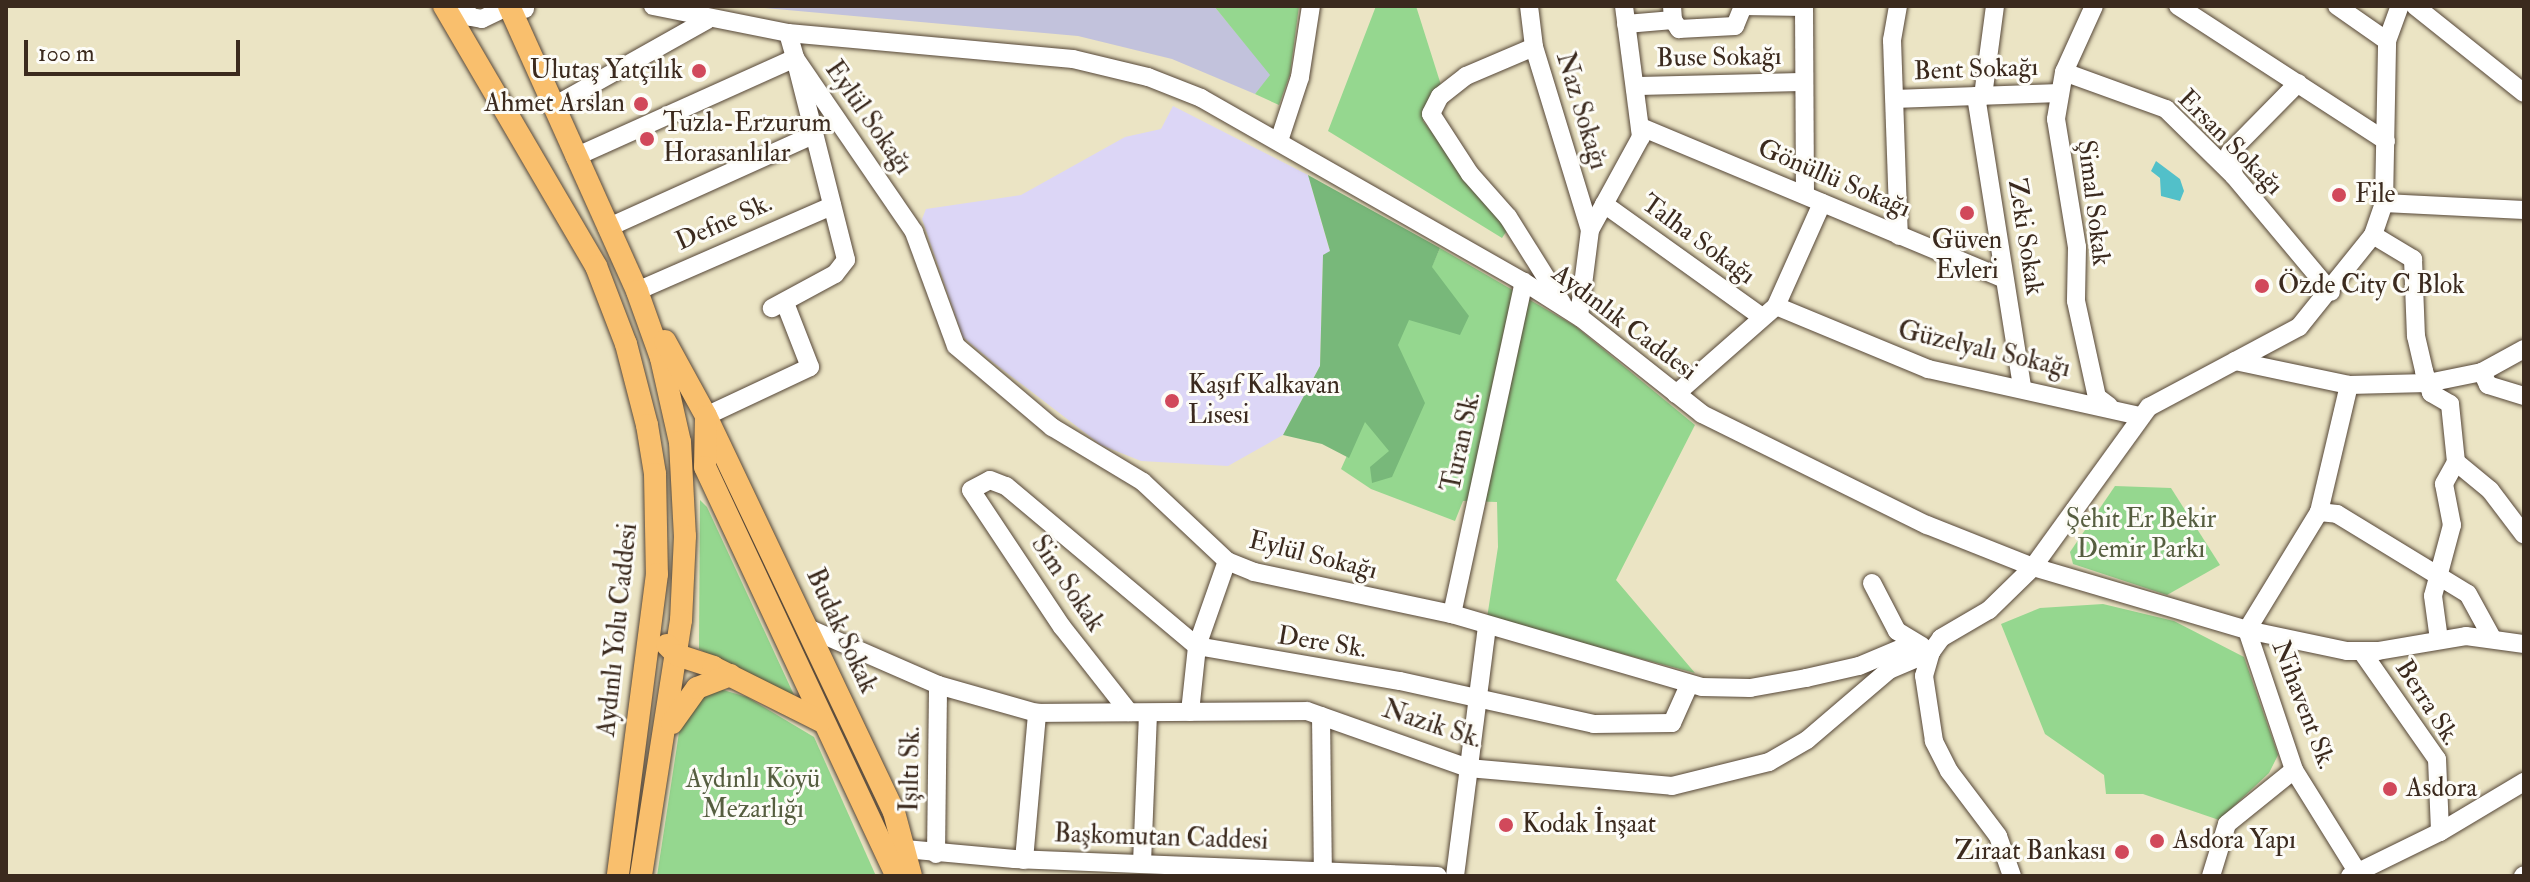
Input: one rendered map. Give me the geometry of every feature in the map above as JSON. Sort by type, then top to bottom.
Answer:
[{"type":"main road","name":"Aydınlı Yolu Caddesi","points":[[444,6],[580,236],[609,295],[638,383],[655,474],[657,574],[618,876]]},
{"type":"main road","points":[[518,7],[552,107],[637,291],[664,370],[680,442],[685,536],[677,655],[641,876]]},
{"type":"main road","name":"Budak Sokak","points":[[637,291],[706,416],[810,629],[894,812],[897,876]]},
{"type":"main road","name":"Budak Sokak","points":[[706,416],[705,467],[821,721],[911,876]]},
{"type":"main road","points":[[655,474],[668,558],[663,638],[677,655],[731,675],[821,721]]},
{"type":"main road","points":[[660,758],[685,699],[697,688],[731,675]]},
{"type":"street","points":[[462,6],[471,17],[482,19],[518,7]]},
{"type":"street","name":"Aydınlık Caddesi","points":[[653,6],[707,20],[788,33],[1073,59],[1148,77],[1201,98],[1524,282],[1572,312],[1702,414],[1927,525],[2033,567],[2247,630],[2362,652],[2439,640],[2491,636],[2524,644]]},
{"type":"street","points":[[1279,141],[1300,77],[1311,6]]},
{"type":"street","name":"Naz Sokağı","points":[[1529,6],[1534,47],[1590,230]]},
{"type":"street","points":[[1572,312],[1590,230],[1641,137],[1638,86],[1625,15],[1672,13],[1679,29],[1735,26],[1742,7],[1804,6],[1802,82],[1814,199],[1769,311],[1676,394]]},
{"type":"street","points":[[1898,6],[1892,40],[1899,236]]},
{"type":"street","name":"Zeki Sokak","points":[[1995,6],[1980,96],[2022,387]]},
{"type":"street","name":"Şimal Sokak","points":[[2094,6],[2064,72],[2056,119],[2077,247],[2076,301],[2097,397],[2109,406]]},
{"type":"street","points":[[2178,6],[2386,141]]},
{"type":"street","points":[[2337,6],[2387,41]]},
{"type":"street","name":"Nazik Sk.","points":[[810,629],[938,685],[1037,713],[1307,711],[1468,768],[1672,786],[1769,762],[1807,740],[1889,670],[1931,652],[1941,638],[1989,610],[2033,567],[2140,416],[2161,397],[2299,327],[2331,292],[2373,235],[2384,203],[2387,41],[2400,6]]},
{"type":"street","points":[[2415,6],[2524,93]]},
{"type":"street","points":[[552,107],[707,20]]},
{"type":"street","name":"Eylül Sokağı","points":[[788,33],[795,58],[914,232],[956,346],[1052,427],[1143,482],[1227,561],[1254,572],[1452,614],[1689,685],[1750,688],[1859,666],[1904,647],[1931,652]]},
{"type":"street","points":[[1534,47],[1466,76],[1440,96],[1431,114],[1470,174],[1508,217],[1572,312]]},
{"type":"street","points":[[575,157],[795,58],[846,260],[835,274],[778,306],[810,367],[706,416]]},
{"type":"street","name":"Ersan Sokağı","points":[[2064,72],[2166,109],[2234,176],[2331,292]]},
{"type":"street","name":"Buse Sokağı","points":[[1638,86],[1802,82]]},
{"type":"street","points":[[2234,176],[2230,152],[2298,83]]},
{"type":"street","name":"Bent Sokağı","points":[[1896,99],[2058,93]]},
{"type":"street","name":"Gönüllü Sokağı","points":[[1641,127],[2005,279]]},
{"type":"street","points":[[607,228],[813,135]]},
{"type":"street","points":[[2384,203],[2524,210]]},
{"type":"street","name":"Talha Sokağı","points":[[1604,204],[1769,311]]},
{"type":"street","name":"Defne Sk.","points":[[637,291],[832,206]]},
{"type":"street","points":[[2373,235],[2413,259],[2416,336],[2431,393],[2450,404],[2456,462],[2444,484],[2452,525],[2433,596],[2439,640]]},
{"type":"street","name":"Turan Sk.","points":[[1452,614],[1524,282]]},
{"type":"street","name":"Güzelyalı Sokağı","points":[[1769,311],[1928,369],[2109,406],[2140,416]]},
{"type":"street","points":[[2485,379],[2524,349]]},
{"type":"street","points":[[2235,361],[2349,385],[2485,379],[2524,396]]},
{"type":"street","name":"Nihavent Sk.","points":[[2349,385],[2319,512],[2247,630],[2294,770],[2360,876]]},
{"type":"street","points":[[2456,462],[2490,490],[2524,535]]},
{"type":"street","name":"Sim Sokak","points":[[1138,712],[987,518],[971,490],[990,480],[1006,486],[1197,646]]},
{"type":"street","points":[[2319,512],[2337,514],[2381,538],[2468,594],[2491,636]]},
{"type":"street","points":[[1190,712],[1197,646],[1227,561]]},
{"type":"street","points":[[1872,583],[1897,631],[1931,652],[1924,676],[1934,741],[1949,771],[1998,836],[2012,876]]},
{"type":"street","points":[[1455,876],[1487,625]]},
{"type":"street","points":[[786,641],[823,659]]},
{"type":"street","name":"Dere Sk.","points":[[1197,646],[1400,681],[1477,701],[1594,724],[1672,723],[1689,685]]},
{"type":"street","name":"Berra Sk.","points":[[2362,652],[2437,759],[2440,832]]},
{"type":"street","name":"Işıltı Sk.","points":[[936,854],[938,685]]},
{"type":"street","points":[[1138,712],[1142,863]]},
{"type":"street","points":[[1018,865],[1037,713]]},
{"type":"street","points":[[1321,716],[1323,870]]},
{"type":"street","points":[[2211,876],[2227,824],[2294,770]]},
{"type":"street","points":[[2350,876],[2360,876],[2524,782]]},
{"type":"street","name":"Başkomutan Caddesi","points":[[894,848],[1018,865],[1103,869],[1142,863],[1195,870],[1323,870],[1438,876]]},
{"type":"shaded area","points":[[742,6],[1214,6],[1271,75],[1255,94],[1172,59],[1078,36]]},
{"type":"shaded area","points":[[1173,106],[1308,175],[1330,252],[1323,255],[1320,366],[1283,435],[1228,466],[1141,461],[1101,445],[994,363],[963,337],[922,219],[926,209],[1021,195],[1125,137],[1161,129]]},
{"type":"green space","points":[[1214,6],[1299,6],[1290,74],[1279,105],[1255,94],[1270,75]]},
{"type":"green space","points":[[1376,6],[1416,6],[1441,85],[1423,121],[1508,229],[1502,238],[1328,131]]},
{"type":"green space","points":[[1308,175],[1440,248],[1432,267],[1469,316],[1460,335],[1409,320],[1398,345],[1425,403],[1392,477],[1372,483],[1370,467],[1389,451],[1365,422],[1349,458],[1322,444],[1283,435],[1320,366],[1323,255],[1330,251]]},
{"type":"green space","points":[[1440,248],[1575,326],[1695,425],[1616,580],[1695,673],[1487,618],[1498,547],[1497,502],[1463,501],[1455,521],[1371,489],[1341,469]]},
{"type":"green space","name":"Şehit Er Bekir Demir Parkı","points":[[2115,486],[2171,488],[2220,565],[2167,595],[2073,564],[2070,552]]},
{"type":"green space","points":[[700,500],[707,507],[794,695],[787,697],[699,649]]},
{"type":"green space","points":[[2103,604],[2174,621],[2244,657],[2278,755],[2269,773],[2219,820],[2143,794],[2106,794],[2104,775],[2045,734],[2001,624],[2040,608]]},
{"type":"green space","name":"Aydınlı Köyü Mezarlığı","points":[[713,687],[747,697],[814,737],[876,876],[657,876],[680,726],[691,698]]},
{"type":"water","points":[[2156,161],[2180,179],[2184,191],[2180,201],[2161,196],[2160,178],[2151,171]]},
{"type":"place","name":"Ulutaş Yatçılık","points":[[699,71]]},
{"type":"place","name":"Ahmet Arslan","points":[[641,104]]},
{"type":"place","name":"Tuzla-Erzurum Horasanlılar","points":[[647,139]]},
{"type":"place","name":"File","points":[[2339,195]]},
{"type":"place","name":"Güven Evleri","points":[[1967,213]]},
{"type":"place","name":"Özde City C Blok","points":[[2262,286]]},
{"type":"place","name":"Kaşıf Kalkavan Lisesi","points":[[1172,401]]},
{"type":"place","name":"Asdora","points":[[2390,789]]},
{"type":"place","name":"Kodak İnşaat","points":[[1506,825]]},
{"type":"place","name":"Asdora Yapı","points":[[2157,841]]},
{"type":"place","name":"Ziraat Bankası","points":[[2122,852]]}]
